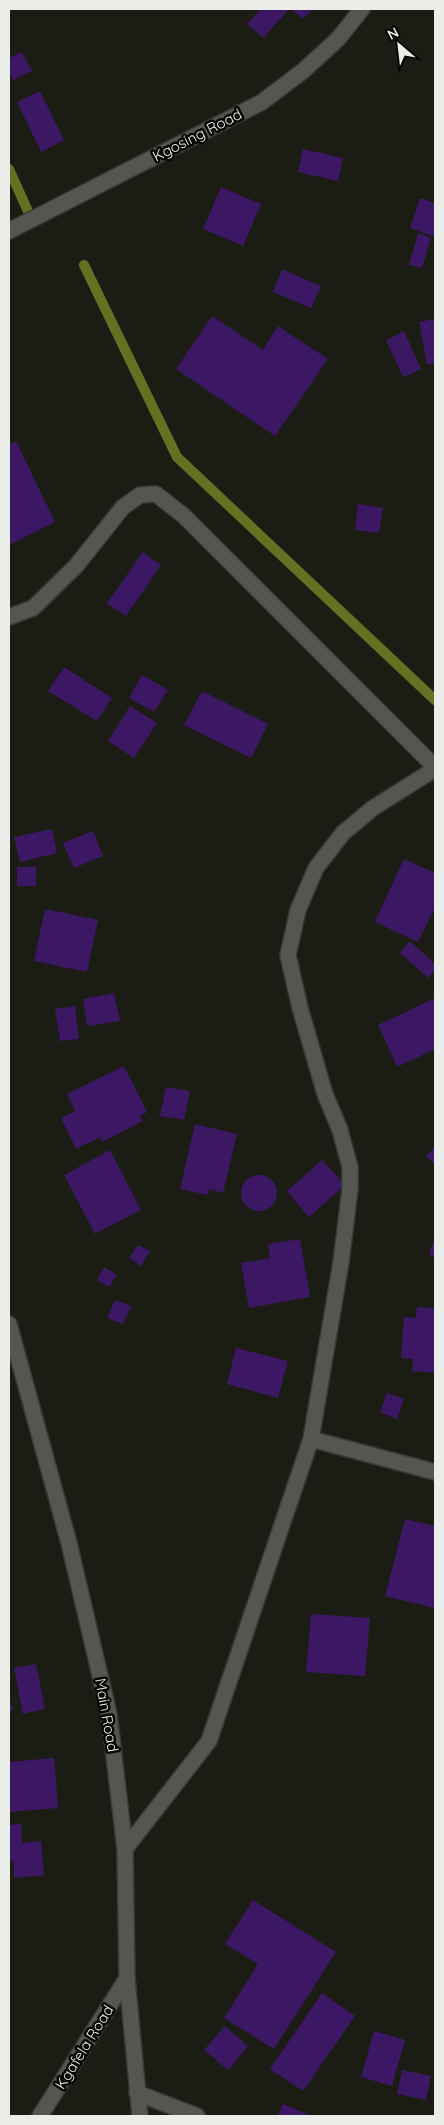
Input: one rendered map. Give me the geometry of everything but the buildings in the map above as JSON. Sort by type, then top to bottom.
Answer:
[{"type":"street","name":"Kgosing Road","points":[[12,226],[262,102],[303,71],[338,39],[362,9]]},
{"type":"street","points":[[9,617],[33,608],[76,566],[123,507],[140,496],[156,494],[184,516],[435,768],[373,808],[343,833],[316,868],[298,910],[288,955],[305,1027],[325,1094],[340,1130],[350,1167],[350,1190],[342,1252],[310,1439],[209,1741],[124,1849]]},
{"type":"street","name":"Main Road","points":[[9,1324],[69,1543],[109,1714],[124,1849],[127,1978],[140,2116]]},
{"type":"street","points":[[310,1439],[435,1472]]},
{"type":"street","name":"Kgafela Road","points":[[40,2116],[127,1978]]},
{"type":"street","points":[[137,2093],[197,2116]]},
{"type":"waterway","points":[[9,169],[31,218]]},
{"type":"waterway","points":[[84,265],[177,457],[435,700]]}]
